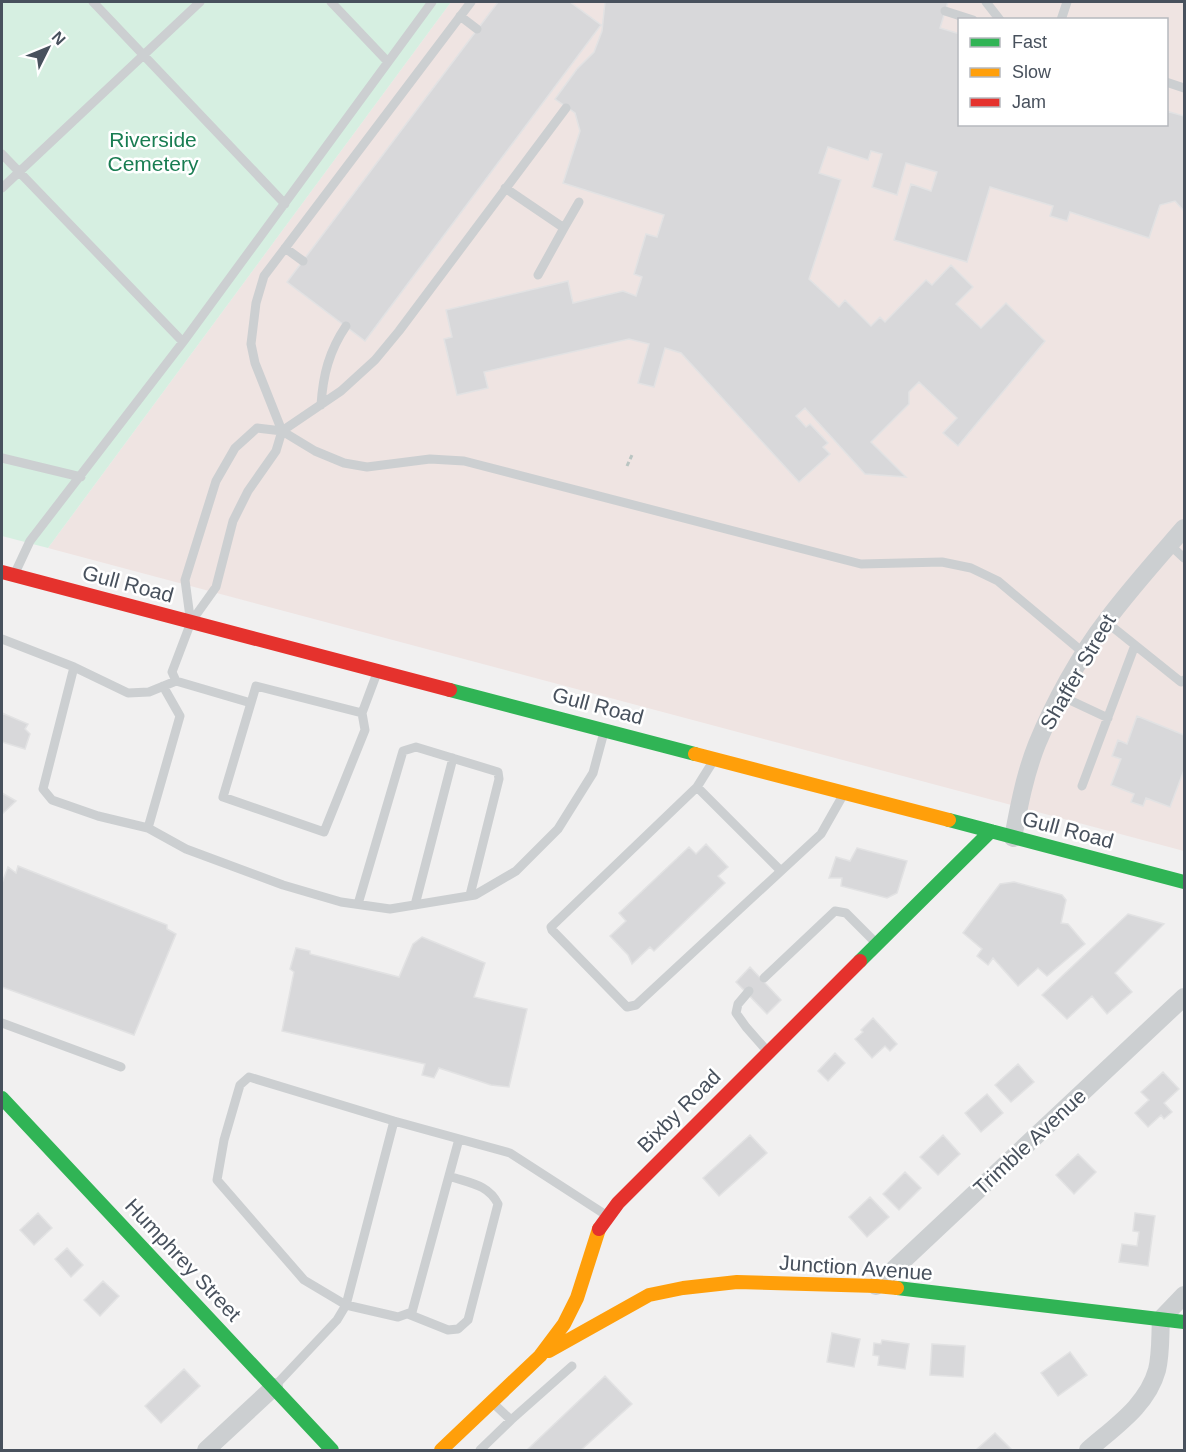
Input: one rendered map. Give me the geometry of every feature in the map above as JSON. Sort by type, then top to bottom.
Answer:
[{"type":"street","name":"Shaffer Street","points":[[1013,838],[1022,790],[1036,746],[1061,696],[1106,621],[1185,528]]},
{"type":"street","name":"Gull Road","points":[[8,573],[1185,882]]},
{"type":"street","name":"Bixby Road","points":[[441,1450],[540,1356],[564,1324],[572,1308],[597,1232],[645,1174],[991,831]]},
{"type":"street","name":"Trimble Avenue","points":[[876,1286],[1185,997]]},
{"type":"street","name":"Humphrey Street","points":[[2,1098],[332,1450]]},
{"type":"street","name":"Junction Avenue","points":[[540,1356],[650,1295],[682,1288],[737,1282],[876,1286],[1185,1322]]},
{"type":"street","points":[[1088,1450],[1136,1408],[1148,1394],[1157,1368],[1161,1319],[1185,1295]]},
{"type":"street","points":[[206,1450],[274,1387]]},
{"type":"lane","points":[[93,2],[285,204]]},
{"type":"lane","points":[[2,188],[200,2]]},
{"type":"lane","points":[[331,2],[388,62]]},
{"type":"lane","points":[[8,573],[183,342],[432,2]]},
{"type":"lane","points":[[176,681],[172,672],[190,622],[216,587],[233,521],[248,491],[276,451],[282,431],[255,363],[251,344],[256,303],[264,276],[471,2]]},
{"type":"lane","points":[[986,2],[998,18]]},
{"type":"lane","points":[[1062,18],[1067,2]]},
{"type":"lane","points":[[945,11],[967,18]]},
{"type":"lane","points":[[460,16],[477,29]]},
{"type":"lane","points":[[1168,82],[1185,88]]},
{"type":"lane","points":[[282,431],[341,391],[381,352],[566,108]]},
{"type":"lane","points":[[2,154],[183,342]]},
{"type":"lane","points":[[505,188],[564,228]]},
{"type":"lane","points":[[538,275],[579,202]]},
{"type":"lane","points":[[285,248],[303,261]]},
{"type":"lane","points":[[321,405],[323,378],[334,344],[346,326]]},
{"type":"lane","points":[[190,622],[185,580],[216,481],[235,448],[257,428],[282,431],[315,451],[345,463],[367,467],[430,459],[464,460],[861,564],[942,562],[971,568],[998,581],[1085,654]]},
{"type":"lane","points":[[2,458],[81,477]]},
{"type":"lane","points":[[1170,545],[1185,558]]},
{"type":"lane","points":[[1106,621],[1181,682],[1185,680]]},
{"type":"lane","points":[[2,639],[74,667],[129,693],[149,692],[176,681],[251,704]]},
{"type":"lane","points":[[1082,786],[1135,645]]},
{"type":"lane","points":[[74,667],[43,789],[52,800],[98,816],[148,828],[186,849],[284,885],[341,902],[390,909],[470,896],[516,871],[558,830],[592,773],[604,729]]},
{"type":"lane","points":[[362,713],[256,686],[223,797],[324,832],[365,730],[362,713],[378,671]]},
{"type":"lane","points":[[148,828],[180,716],[163,686]]},
{"type":"lane","points":[[1061,696],[1108,718]]},
{"type":"lane","points":[[358,904],[404,751],[416,747],[498,772],[499,779],[470,896]]},
{"type":"lane","points":[[415,905],[453,758]]},
{"type":"lane","points":[[715,759],[697,787],[551,927],[627,1007],[636,1005],[821,834],[845,793]]},
{"type":"lane","points":[[697,787],[781,871]]},
{"type":"lane","points":[[764,978],[835,911],[846,914],[877,944]]},
{"type":"lane","points":[[749,991],[738,1004],[736,1013],[768,1052]]},
{"type":"lane","points":[[2,1023],[121,1067]]},
{"type":"lane","points":[[459,1139],[412,1312],[398,1317],[346,1305],[304,1280],[217,1180],[224,1140],[240,1086],[249,1077],[510,1153],[608,1217]]},
{"type":"lane","points":[[274,1387],[337,1320],[346,1305],[394,1121]]},
{"type":"lane","points":[[408,1314],[448,1330],[458,1329],[468,1320],[498,1204],[492,1193],[484,1188],[449,1176]]},
{"type":"lane","points":[[480,1450],[572,1366]]},
{"type":"lane","points":[[492,1402],[511,1420]]},
{"type":"path","points":[[627,466],[632,454]]},
{"type":"shaded area","points":[[451,2],[1184,2],[1184,851],[48,548]]},
{"type":"green space","name":"Riverside Cemetery","points":[[2,2],[451,2],[48,548],[2,536]]},
{"type":"building","points":[[498,2],[570,2],[601,25],[365,341],[287,282]]},
{"type":"building","points":[[605,2],[948,2],[940,28],[958,33],[958,126],[1168,126],[1168,112],[1184,116],[1184,211],[1175,201],[1160,205],[1149,238],[1070,212],[1067,221],[1050,216],[1053,206],[990,187],[967,262],[894,240],[911,184],[931,191],[937,172],[906,163],[897,195],[872,187],[882,154],[871,151],[868,160],[828,147],[819,173],[841,180],[809,279],[839,307],[845,300],[871,326],[880,317],[885,322],[926,280],[932,285],[951,265],[973,287],[956,304],[981,328],[1006,303],[1045,341],[958,446],[943,433],[957,418],[919,382],[909,392],[909,404],[871,442],[906,477],[865,474],[805,408],[796,416],[806,427],[810,424],[828,443],[823,447],[830,454],[799,482],[681,353],[665,348],[654,387],[638,383],[649,344],[629,339],[484,372],[488,388],[457,395],[444,339],[452,337],[446,310],[568,281],[573,303],[623,291],[636,296],[642,277],[634,274],[646,234],[657,237],[664,215],[563,183],[580,131],[575,113],[555,99],[577,69],[594,52],[602,31]]},
{"type":"building","points":[[2,713],[28,724],[25,729],[30,734],[25,749],[2,742]]},
{"type":"building","points":[[1137,716],[1184,735],[1184,770],[1170,807],[1146,798],[1143,806],[1131,802],[1134,794],[1111,785],[1121,759],[1112,756],[1118,740],[1127,744]]},
{"type":"building","points":[[2,793],[16,801],[2,814]]},
{"type":"building","points":[[706,844],[728,867],[718,876],[725,883],[654,951],[650,947],[632,964],[628,955],[610,936],[626,921],[619,913],[689,847],[696,854]]},
{"type":"building","points":[[857,848],[907,861],[897,893],[887,898],[841,886],[842,878],[829,878],[836,857],[850,861]]},
{"type":"building","points":[[18,866],[167,925],[167,929],[176,934],[134,1035],[2,987],[2,883],[8,867],[16,873]]},
{"type":"building","points":[[1014,882],[1062,895],[1066,900],[1061,923],[1068,924],[1085,944],[1047,976],[1038,968],[1018,986],[993,958],[988,965],[977,956],[982,949],[963,933],[1000,884]]},
{"type":"building","points":[[1128,914],[1164,924],[1115,973],[1132,992],[1107,1014],[1092,996],[1067,1019],[1042,995]]},
{"type":"building","points":[[422,937],[485,963],[474,997],[527,1009],[509,1087],[491,1085],[439,1068],[434,1078],[422,1075],[425,1064],[282,1031],[294,972],[290,969],[296,948],[310,951],[310,954],[399,977],[413,944]]},
{"type":"building","points":[[750,967],[781,1000],[767,1014],[736,982]]},
{"type":"building","points":[[873,1018],[897,1044],[890,1051],[885,1046],[872,1058],[855,1039]]},
{"type":"building","points":[[835,1053],[845,1063],[828,1081],[818,1071]]},
{"type":"building","points":[[1018,1064],[1034,1082],[1011,1102],[995,1085]]},
{"type":"building","points":[[1163,1072],[1179,1089],[1164,1103],[1172,1112],[1164,1119],[1161,1115],[1148,1127],[1135,1113],[1149,1100],[1141,1092]]},
{"type":"building","points":[[987,1094],[1003,1113],[981,1132],[965,1113]]},
{"type":"building","points":[[750,1135],[767,1153],[719,1196],[703,1178]]},
{"type":"building","points":[[943,1135],[960,1154],[938,1175],[920,1157]]},
{"type":"building","points":[[1078,1154],[1096,1172],[1074,1194],[1056,1175]]},
{"type":"building","points":[[905,1172],[921,1188],[899,1210],[883,1194]]},
{"type":"building","points":[[870,1197],[889,1217],[867,1237],[849,1217]]},
{"type":"building","points":[[38,1213],[52,1228],[34,1245],[20,1230]]},
{"type":"building","points":[[1135,1213],[1155,1216],[1148,1266],[1119,1262],[1122,1244],[1137,1246],[1139,1232],[1133,1231]]},
{"type":"building","points":[[67,1248],[83,1265],[71,1277],[55,1259]]},
{"type":"building","points":[[103,1281],[119,1296],[100,1316],[84,1300]]},
{"type":"building","points":[[832,1333],[860,1339],[854,1367],[827,1362]]},
{"type":"building","points":[[882,1340],[909,1344],[905,1369],[878,1365],[879,1356],[873,1355],[874,1343],[881,1344]]},
{"type":"building","points":[[932,1344],[965,1346],[963,1377],[930,1375]]},
{"type":"building","points":[[1070,1352],[1087,1375],[1058,1396],[1041,1373]]},
{"type":"building","points":[[184,1369],[200,1386],[161,1423],[145,1406]]},
{"type":"building","points":[[605,1376],[632,1404],[581,1450],[527,1450]]},
{"type":"building","points":[[995,1433],[1012,1450],[976,1450]]},
{"type":"traffic: fast","points":[[450,690],[695,754]]},
{"type":"traffic: fast","points":[[949,820],[1184,882]]},
{"type":"traffic: fast","points":[[860,961],[991,831]]},
{"type":"traffic: fast","points":[[2,1098],[332,1450]]},
{"type":"traffic: fast","points":[[897,1288],[1184,1322]]},
{"type":"traffic: slow","points":[[695,754],[949,820]]},
{"type":"traffic: slow","points":[[441,1450],[540,1356],[564,1324],[577,1298],[599,1229]]},
{"type":"traffic: slow","points":[[549,1351],[649,1295],[683,1288],[737,1282],[897,1288]]},
{"type":"traffic: jam","points":[[2,572],[450,690]]},
{"type":"traffic: jam","points":[[599,1229],[618,1203],[860,961]]}]
